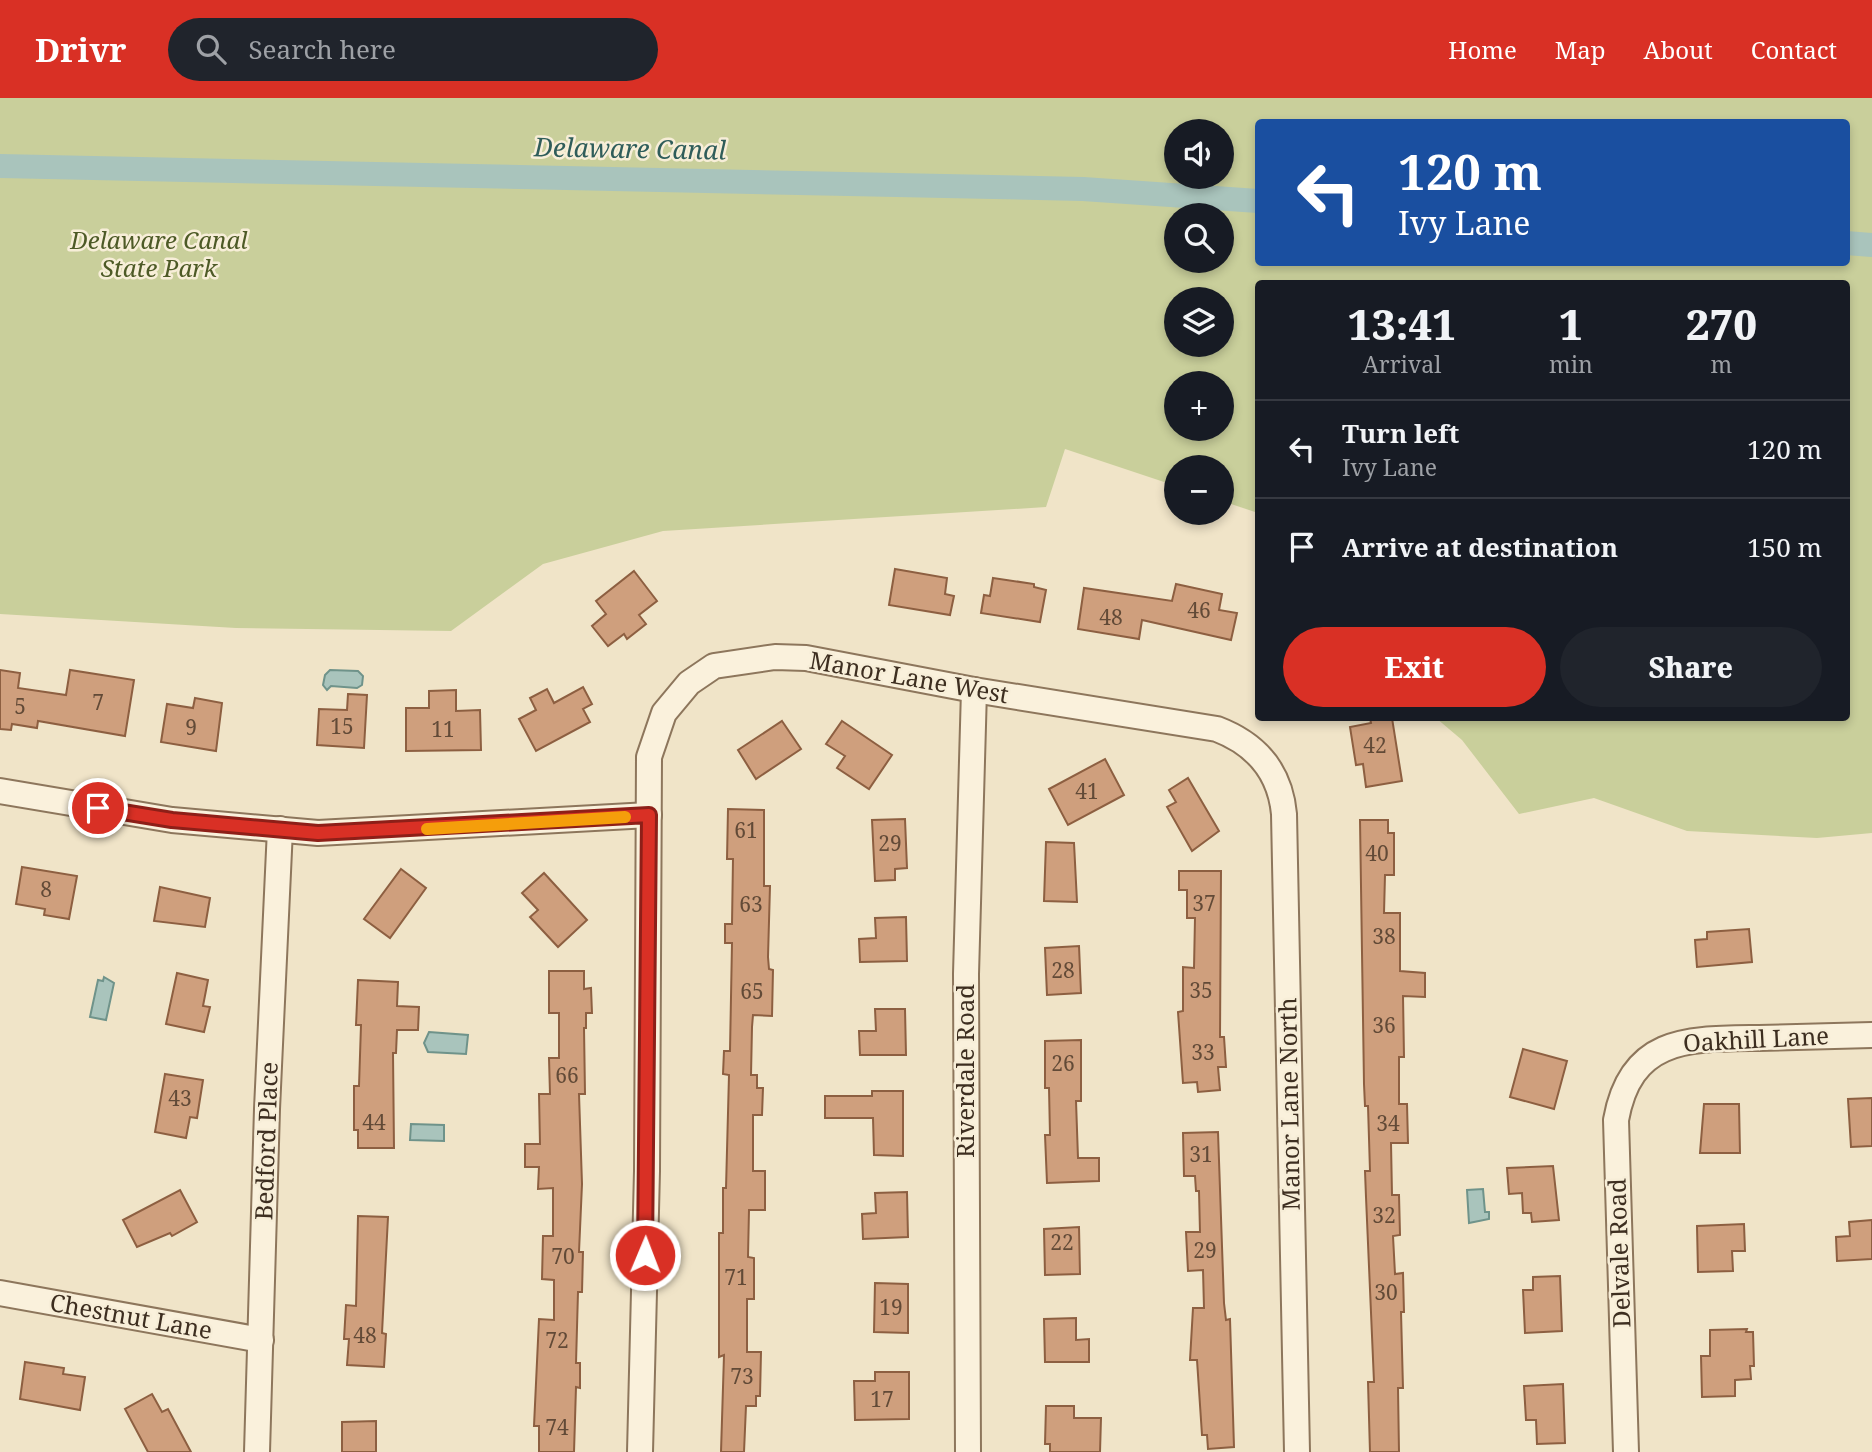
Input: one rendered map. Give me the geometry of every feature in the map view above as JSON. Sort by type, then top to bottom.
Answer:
[{"type":"street","name":"Manor Lane West","points":[[640,1452],[647,1171],[649,757],[654,734],[677,694],[714,666],[775,657],[806,658],[974,690],[1217,729],[1247,743],[1265,761]]},
{"type":"street","name":"Riverdale Road","points":[[968,1452],[966,974],[974,690]]},
{"type":"street","name":"Manor Lane North","points":[[1265,761],[1279,787],[1284,814],[1297,1452]]},
{"type":"street","points":[[0,791],[172,820],[280,830],[370,832],[649,815]]},
{"type":"street","name":"Bedford Place","points":[[257,1452],[267,1109],[280,830]]},
{"type":"street","name":"Oakhill Lane","points":[[1644,1061],[1664,1048],[1692,1039],[1872,1035]]},
{"type":"street","name":"Delvale Road","points":[[1626,1452],[1616,1120],[1627,1082],[1644,1061]]},
{"type":"street","name":"Chestnut Lane","points":[[0,1293],[261,1340]]},
{"type":"green space","name":"Delaware Canal State Park","points":[[0,98],[1872,98],[1872,833],[1817,838],[1687,831],[1594,798],[1519,814],[1462,740],[1440,721],[1850,721],[1850,280],[1255,280],[1255,512],[1234,505],[1234,455],[1164,455],[1164,482],[1065,449],[1046,507],[663,531],[543,564],[451,631],[236,628],[0,614]]},
{"type":"water","points":[[330,670],[358,671],[363,676],[362,685],[357,688],[331,686],[327,690],[323,685],[325,675]]},
{"type":"water","points":[[104,977],[114,983],[106,1020],[90,1017],[98,980],[103,981]]},
{"type":"water","points":[[429,1032],[468,1035],[466,1054],[428,1052],[424,1043]]},
{"type":"water","points":[[411,1124],[444,1125],[444,1141],[410,1140]]},
{"type":"water","points":[[1483,1189],[1485,1212],[1489,1212],[1489,1219],[1469,1223],[1467,1190]]},
{"type":"building","points":[[895,569],[947,578],[945,594],[954,596],[950,615],[889,605]]},
{"type":"building","points":[[634,571],[657,601],[639,615],[646,624],[627,639],[624,634],[608,646],[592,626],[606,614],[596,601]]},
{"type":"building","points":[[993,578],[1034,584],[1034,587],[1046,590],[1040,622],[981,613],[984,595],[990,596]]},
{"type":"building","points":[[1176,584],[1222,594],[1219,610],[1237,613],[1231,640],[1142,620],[1139,639],[1078,629],[1084,588],[1172,601]]},
{"type":"building","points":[[0,670],[20,673],[18,688],[66,695],[70,670],[134,680],[125,736],[38,721],[37,728],[12,724],[11,730],[0,729]]},
{"type":"building","points":[[583,687],[592,704],[583,709],[590,722],[536,751],[519,719],[536,710],[530,698],[547,689],[554,703]]},
{"type":"building","points":[[456,690],[456,711],[480,710],[481,750],[406,751],[406,708],[429,708],[429,691]]},
{"type":"building","points":[[348,694],[367,695],[364,748],[317,745],[319,709],[347,710]]},
{"type":"building","points":[[195,698],[222,703],[216,751],[161,742],[167,704],[193,708]]},
{"type":"building","points":[[782,721],[801,749],[756,779],[738,750]]},
{"type":"building","points":[[842,721],[892,755],[869,789],[837,768],[845,756],[826,744]]},
{"type":"building","points":[[1392,721],[1402,781],[1366,787],[1363,764],[1356,765],[1350,727]]},
{"type":"building","points":[[1105,759],[1124,795],[1068,825],[1049,789]]},
{"type":"building","points":[[1188,778],[1219,831],[1192,851],[1167,807],[1176,802],[1169,790]]},
{"type":"building","points":[[728,809],[764,810],[764,886],[770,886],[768,957],[769,969],[773,970],[772,1016],[753,1015],[752,1027],[751,1075],[757,1075],[757,1088],[763,1088],[762,1115],[753,1115],[753,1171],[765,1171],[765,1210],[749,1210],[748,1257],[754,1258],[754,1299],[747,1299],[747,1352],[761,1352],[760,1396],[756,1396],[756,1406],[746,1406],[744,1452],[721,1452],[724,1355],[719,1357],[719,1233],[723,1233],[723,1188],[726,1188],[729,1075],[723,1074],[724,1051],[730,1051],[732,943],[725,943],[725,924],[732,924],[733,859],[727,859]]},
{"type":"building","points":[[905,819],[907,868],[895,869],[895,880],[875,881],[872,820]]},
{"type":"building","points":[[1360,820],[1388,820],[1388,833],[1394,833],[1394,875],[1385,875],[1384,913],[1400,913],[1400,971],[1425,973],[1425,997],[1403,996],[1404,1057],[1399,1057],[1399,1104],[1407,1104],[1408,1143],[1391,1143],[1392,1195],[1399,1195],[1400,1235],[1393,1236],[1395,1274],[1403,1273],[1403,1388],[1398,1388],[1399,1452],[1370,1452],[1368,1382],[1374,1382],[1365,1171],[1370,1171],[1368,1106],[1365,1106],[1364,1084]]},
{"type":"building","points":[[1046,842],[1074,843],[1077,902],[1044,901]]},
{"type":"building","points":[[22,867],[77,876],[69,919],[44,915],[45,909],[16,904]]},
{"type":"building","points":[[401,869],[426,888],[390,938],[364,919]]},
{"type":"building","points":[[1179,871],[1221,871],[1220,1037],[1224,1037],[1226,1067],[1218,1067],[1220,1090],[1198,1092],[1197,1082],[1183,1083],[1178,1012],[1183,1011],[1183,967],[1194,968],[1195,918],[1187,918],[1187,890],[1179,890]]},
{"type":"building","points":[[544,873],[587,920],[558,947],[530,917],[538,910],[522,893]]},
{"type":"building","points":[[160,887],[210,898],[205,927],[154,921]]},
{"type":"building","points":[[906,917],[907,961],[860,962],[859,939],[876,938],[875,918]]},
{"type":"building","points":[[1749,929],[1752,962],[1697,967],[1695,940],[1707,939],[1707,932]]},
{"type":"building","points":[[1079,946],[1081,993],[1047,995],[1045,948]]},
{"type":"building","points":[[549,971],[584,971],[584,989],[591,988],[592,1013],[586,1013],[584,1028],[585,1094],[579,1094],[582,1184],[579,1252],[583,1252],[582,1292],[578,1292],[576,1363],[580,1363],[580,1388],[576,1387],[574,1452],[539,1452],[539,1426],[534,1426],[539,1319],[554,1320],[554,1280],[542,1279],[543,1236],[553,1236],[553,1188],[538,1189],[539,1167],[525,1167],[525,1144],[540,1144],[539,1094],[550,1094],[549,1058],[559,1058],[559,1013],[549,1013]]},
{"type":"building","points":[[177,973],[208,980],[203,1006],[210,1007],[204,1032],[166,1024]]},
{"type":"building","points":[[358,980],[398,982],[397,1006],[419,1007],[418,1030],[397,1030],[396,1053],[393,1053],[394,1148],[358,1148],[358,1130],[354,1130],[354,1086],[359,1086],[361,1025],[356,1025]]},
{"type":"building","points":[[875,1009],[905,1009],[906,1055],[860,1055],[859,1031],[876,1031]]},
{"type":"building","points":[[1081,1040],[1081,1101],[1076,1101],[1078,1158],[1099,1158],[1099,1181],[1047,1183],[1045,1135],[1050,1135],[1049,1088],[1045,1088],[1045,1041]]},
{"type":"building","points":[[1523,1049],[1567,1061],[1554,1109],[1510,1097]]},
{"type":"building","points":[[165,1074],[203,1080],[197,1118],[190,1117],[186,1138],[155,1132]]},
{"type":"building","points":[[872,1091],[903,1091],[903,1156],[874,1155],[873,1118],[825,1118],[825,1096],[872,1096]]},
{"type":"building","points":[[1872,1098],[1872,1146],[1851,1147],[1848,1099]]},
{"type":"building","points":[[1704,1104],[1739,1104],[1740,1153],[1700,1153]]},
{"type":"building","points":[[1218,1132],[1224,1303],[1226,1320],[1230,1319],[1234,1447],[1208,1449],[1207,1435],[1202,1435],[1197,1360],[1190,1360],[1193,1308],[1204,1308],[1203,1270],[1188,1271],[1186,1232],[1200,1232],[1199,1191],[1196,1191],[1195,1176],[1184,1176],[1183,1133]]},
{"type":"building","points":[[1553,1166],[1559,1220],[1532,1222],[1531,1213],[1523,1213],[1522,1193],[1509,1194],[1507,1168]]},
{"type":"building","points":[[180,1190],[197,1222],[172,1236],[170,1233],[137,1247],[123,1220]]},
{"type":"building","points":[[907,1192],[908,1237],[863,1239],[862,1214],[876,1213],[875,1193]]},
{"type":"building","points":[[358,1216],[388,1217],[382,1333],[386,1334],[384,1367],[347,1365],[349,1339],[344,1339],[346,1305],[356,1306]]},
{"type":"building","points":[[1872,1220],[1872,1259],[1837,1261],[1836,1237],[1850,1236],[1849,1222]]},
{"type":"building","points":[[1744,1224],[1745,1251],[1732,1251],[1733,1271],[1698,1272],[1697,1226]]},
{"type":"building","points":[[1079,1227],[1080,1274],[1045,1275],[1044,1229]]},
{"type":"building","points":[[1560,1276],[1562,1331],[1525,1333],[1523,1290],[1533,1290],[1533,1277]]},
{"type":"building","points":[[875,1283],[908,1284],[908,1333],[874,1332]]},
{"type":"building","points":[[1076,1318],[1076,1340],[1089,1339],[1089,1362],[1045,1362],[1044,1319]]},
{"type":"building","points":[[1747,1329],[1746,1332],[1753,1332],[1754,1366],[1750,1366],[1751,1379],[1735,1380],[1735,1396],[1702,1397],[1701,1356],[1710,1356],[1710,1330]]},
{"type":"building","points":[[25,1362],[64,1368],[63,1374],[85,1377],[80,1410],[20,1399]]},
{"type":"building","points":[[875,1372],[909,1372],[909,1419],[855,1420],[854,1381],[875,1381]]},
{"type":"building","points":[[1563,1384],[1565,1443],[1537,1444],[1536,1420],[1526,1420],[1524,1386]]},
{"type":"building","points":[[152,1394],[162,1412],[168,1409],[191,1452],[148,1452],[125,1409]]},
{"type":"building","points":[[1046,1406],[1074,1406],[1074,1418],[1101,1418],[1100,1452],[1050,1452],[1050,1444],[1045,1444]]},
{"type":"building","points":[[376,1421],[376,1452],[342,1452],[342,1422]]},
{"type":"waterway","name":"Delaware Canal","points":[[0,166],[1083,189],[1255,201]]},
{"type":"waterway","name":"Delaware Canal","points":[[1850,243],[1872,245]]},
{"type":"slow traffic","points":[[427,829],[625,817]]},
{"type":"route","points":[[98,808],[172,820],[318,833],[456,828],[649,815],[645,1255]]}]
